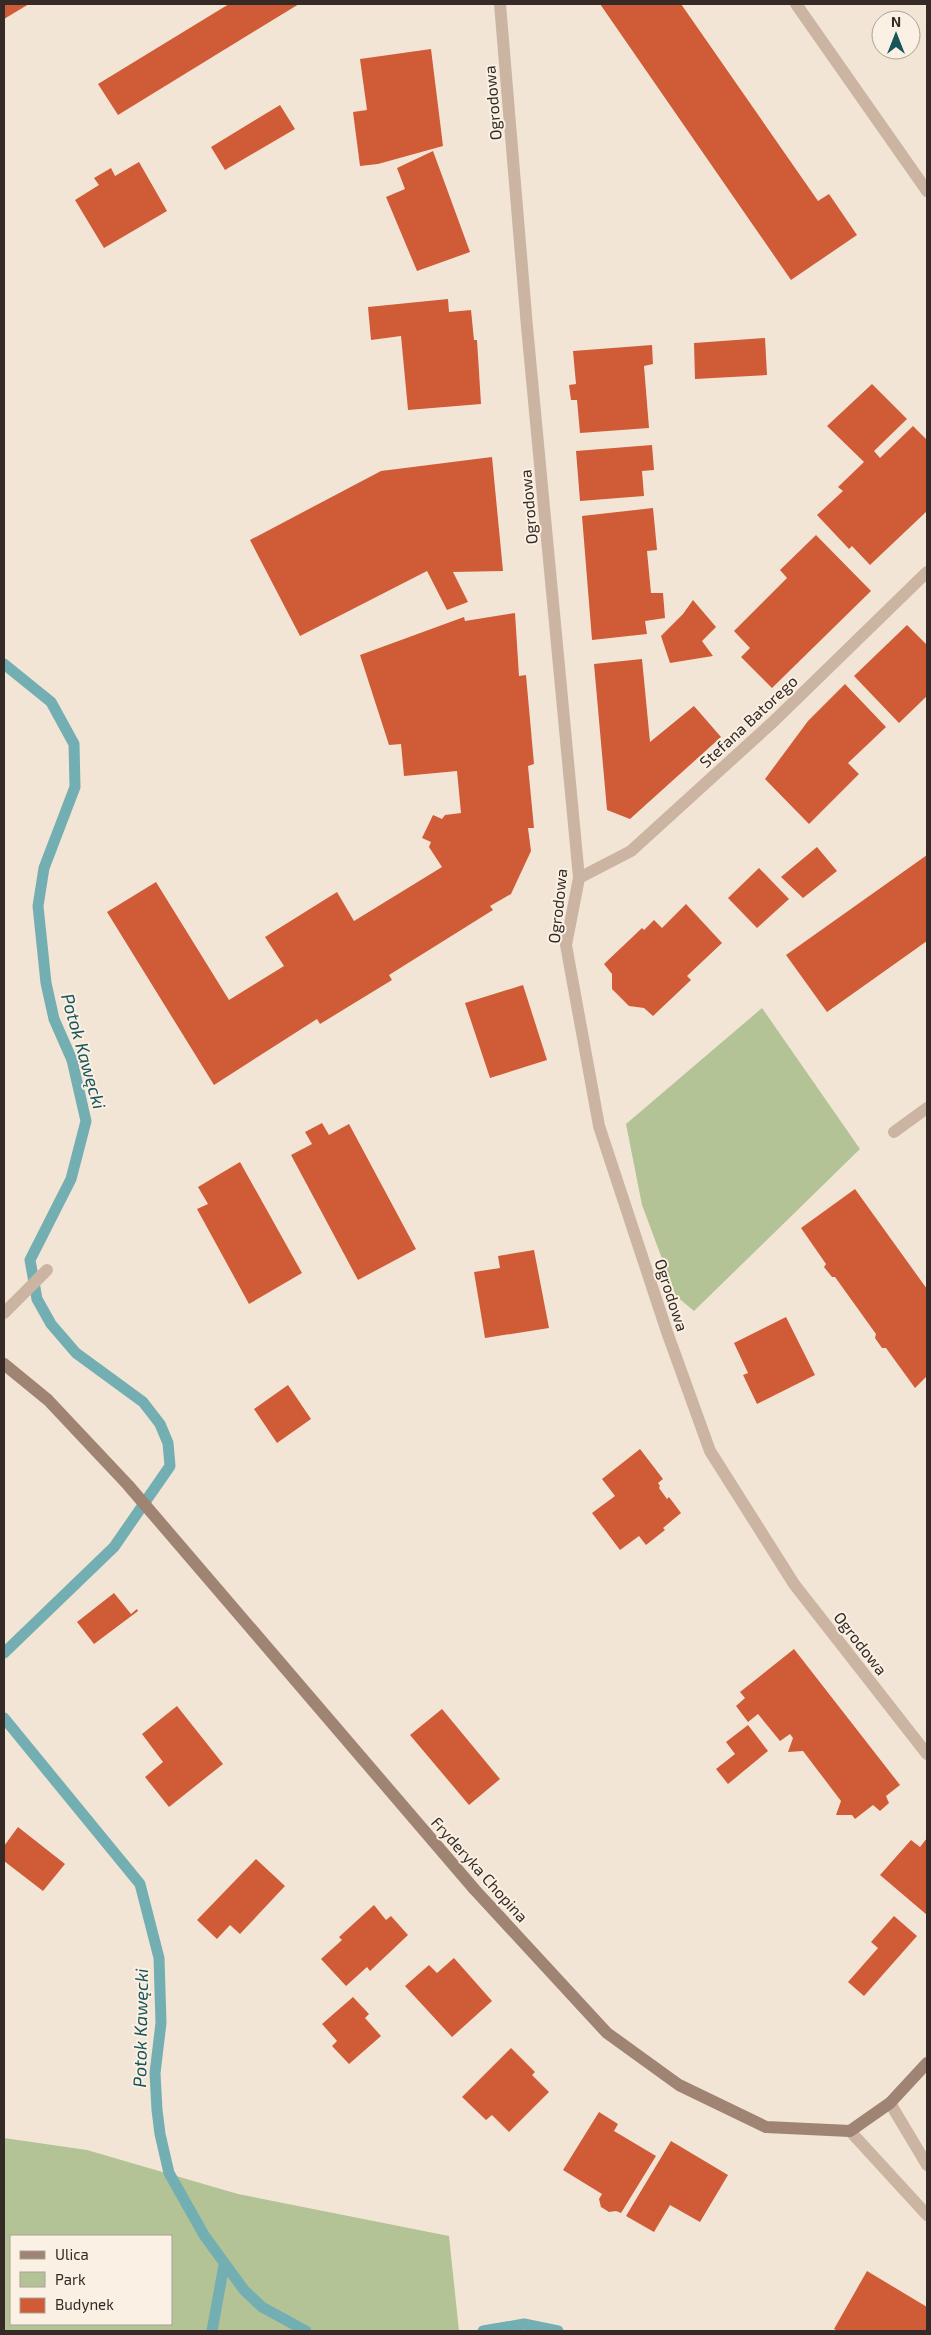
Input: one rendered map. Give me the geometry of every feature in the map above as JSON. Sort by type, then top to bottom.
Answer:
[{"type":"street","name":"Ogrodowa","points":[[500,4],[528,336],[579,878],[566,945],[599,1126],[667,1332],[710,1450],[794,1584],[927,1754]]},
{"type":"street","points":[[796,4],[927,191]]},
{"type":"street","name":"Stefana Batorego","points":[[579,878],[631,851],[774,721],[927,572]]},
{"type":"street","points":[[894,1132],[927,1108]]},
{"type":"street","points":[[7,1310],[47,1270]]},
{"type":"street","name":"Fryderyka Chopina","points":[[4,1364],[48,1400],[128,1484],[475,1890],[606,2033],[679,2085],[766,2127],[850,2131]]},
{"type":"street","points":[[927,2063],[890,2103],[850,2131],[927,2215]]},
{"type":"street","points":[[890,2103],[927,2166]]},
{"type":"green space","points":[[762,1008],[860,1149],[694,1311],[676,1296],[642,1205],[626,1124]]},
{"type":"green space","points":[[4,2138],[87,2150],[238,2194],[449,2236],[459,2331],[4,2331]]},
{"type":"building","points":[[4,4],[29,4],[4,19]]},
{"type":"building","points":[[229,4],[299,4],[118,115],[98,84]]},
{"type":"building","points":[[600,4],[681,4],[818,201],[829,194],[857,235],[791,280]]},
{"type":"building","points":[[431,49],[443,146],[378,164],[360,166],[353,112],[367,110],[360,59]]},
{"type":"building","points":[[280,105],[295,129],[225,170],[211,147]]},
{"type":"building","points":[[433,151],[470,252],[417,271],[386,197],[405,189],[397,168]]},
{"type":"building","points":[[139,162],[167,211],[104,248],[75,200],[99,185],[94,178],[111,168],[115,176]]},
{"type":"building","points":[[448,299],[449,312],[471,310],[474,340],[477,340],[481,404],[408,410],[401,336],[371,340],[368,307]]},
{"type":"building","points":[[765,338],[767,375],[695,379],[694,343]]},
{"type":"building","points":[[652,345],[653,364],[644,366],[649,428],[580,433],[577,400],[571,400],[569,385],[576,384],[573,351]]},
{"type":"building","points":[[872,384],[907,419],[874,451],[880,458],[913,426],[927,440],[927,511],[870,565],[852,546],[849,549],[817,515],[843,491],[838,487],[864,462],[827,426]]},
{"type":"building","points":[[652,445],[654,470],[642,471],[644,496],[580,501],[576,451]]},
{"type":"building","points":[[492,457],[503,571],[453,572],[468,602],[447,610],[427,571],[300,636],[250,540],[381,471]]},
{"type":"building","points":[[653,508],[657,550],[647,551],[651,593],[663,593],[665,618],[645,621],[647,634],[592,640],[582,516]]},
{"type":"building","points":[[816,535],[871,591],[772,688],[741,657],[750,648],[734,631],[787,578],[780,570]]},
{"type":"building","points":[[693,600],[716,627],[702,641],[713,656],[670,663],[661,636],[683,614]]},
{"type":"building","points":[[515,613],[519,676],[526,675],[534,764],[528,766],[534,828],[528,828],[531,851],[511,894],[490,906],[493,910],[389,975],[392,980],[320,1024],[317,1019],[214,1085],[107,912],[156,882],[229,1000],[284,966],[265,937],[337,892],[354,921],[442,867],[429,847],[431,842],[422,838],[433,815],[442,819],[445,815],[461,813],[457,771],[404,776],[401,744],[389,745],[360,655],[464,617],[465,621]]},
{"type":"building","points":[[907,625],[927,645],[927,696],[899,723],[854,676]]},
{"type":"building","points":[[642,659],[650,742],[694,706],[721,737],[630,819],[607,810],[594,664]]},
{"type":"building","points":[[845,684],[886,727],[848,763],[859,774],[809,824],[765,779],[808,721]]},
{"type":"building","points":[[817,847],[837,871],[803,898],[781,877]]},
{"type":"building","points":[[927,855],[927,941],[827,1012],[786,955]]},
{"type":"building","points":[[759,868],[789,899],[757,928],[728,898]]},
{"type":"building","points":[[686,904],[722,943],[687,976],[691,980],[653,1016],[644,1008],[629,1006],[612,989],[612,974],[604,964],[642,928],[644,930],[654,920],[662,928]]},
{"type":"building","points":[[523,985],[547,1060],[490,1078],[465,1003]]},
{"type":"building","points":[[322,1123],[329,1135],[349,1124],[416,1249],[358,1280],[291,1155],[312,1144],[305,1132]]},
{"type":"building","points":[[240,1162],[302,1273],[249,1304],[197,1209],[208,1204],[198,1187]]},
{"type":"building","points":[[855,1189],[927,1289],[927,1376],[915,1388],[886,1348],[882,1348],[875,1338],[876,1334],[835,1277],[832,1277],[824,1267],[826,1264],[801,1228]]},
{"type":"building","points":[[534,1250],[549,1328],[485,1338],[474,1272],[500,1268],[498,1256]]},
{"type":"building","points":[[786,1317],[815,1375],[757,1404],[743,1375],[748,1373],[734,1343]]},
{"type":"building","points":[[288,1385],[311,1419],[277,1443],[254,1409]]},
{"type":"building","points":[[640,1449],[663,1479],[658,1483],[659,1488],[667,1499],[669,1497],[681,1513],[663,1528],[665,1530],[646,1545],[639,1536],[620,1550],[592,1513],[615,1496],[602,1479]]},
{"type":"building","points":[[114,1593],[131,1614],[137,1609],[138,1611],[94,1644],[77,1622]]},
{"type":"building","points":[[794,1649],[900,1785],[886,1796],[889,1803],[880,1811],[873,1805],[855,1819],[852,1815],[836,1815],[841,1801],[803,1751],[788,1752],[793,1738],[790,1734],[780,1741],[758,1714],[748,1722],[736,1706],[745,1698],[740,1692]]},
{"type":"building","points":[[177,1706],[223,1764],[169,1807],[145,1777],[163,1762],[142,1734]]},
{"type":"building","points":[[442,1709],[500,1779],[469,1805],[410,1735]]},
{"type":"building","points":[[748,1725],[768,1751],[728,1784],[716,1769],[735,1754],[726,1742]]},
{"type":"building","points":[[18,1827],[65,1864],[43,1891],[4,1861],[4,1846]]},
{"type":"building","points":[[927,1838],[927,1915],[880,1875],[911,1840],[920,1847]]},
{"type":"building","points":[[256,1859],[285,1886],[240,1934],[230,1925],[217,1939],[197,1920]]},
{"type":"building","points":[[374,1905],[386,1920],[391,1916],[408,1935],[370,1971],[367,1967],[346,1986],[321,1959],[342,1940],[339,1937]]},
{"type":"building","points":[[894,1916],[917,1936],[864,1996],[848,1982],[878,1948],[871,1942]]},
{"type":"building","points":[[454,1958],[492,2001],[452,2037],[405,1986],[429,1965],[437,1973]]},
{"type":"building","points":[[353,1997],[369,2014],[365,2018],[381,2036],[349,2064],[332,2046],[337,2041],[322,2024]]},
{"type":"building","points":[[511,2048],[535,2072],[532,2075],[549,2092],[509,2132],[492,2115],[486,2120],[462,2097]]},
{"type":"building","points":[[599,2112],[618,2124],[614,2131],[656,2156],[621,2213],[616,2211],[609,2212],[601,2207],[599,2199],[602,2194],[563,2170]]},
{"type":"building","points":[[671,2141],[728,2175],[700,2222],[670,2205],[654,2232],[626,2216]]},
{"type":"building","points":[[867,2271],[927,2307],[926,2331],[838,2331],[834,2329]]},
{"type":"waterway","name":"Potok Kawęcki","points":[[4,664],[51,702],[74,744],[75,787],[44,868],[38,906],[46,983],[54,1019],[72,1060],[86,1121],[71,1179],[30,1260],[37,1299],[51,1324],[76,1353],[143,1402],[160,1424],[168,1443],[170,1466],[114,1547],[4,1653]]},
{"type":"waterway","name":"Potok Kawęcki","points":[[4,1718],[140,1884],[159,1958],[161,2023],[155,2073],[160,2134],[169,2173],[204,2235],[244,2290],[262,2307],[306,2331]]},
{"type":"waterway","points":[[212,2331],[224,2265]]},
{"type":"waterway","name":"Potok Kawęcki","points":[[483,2331],[524,2324],[558,2331]]}]
